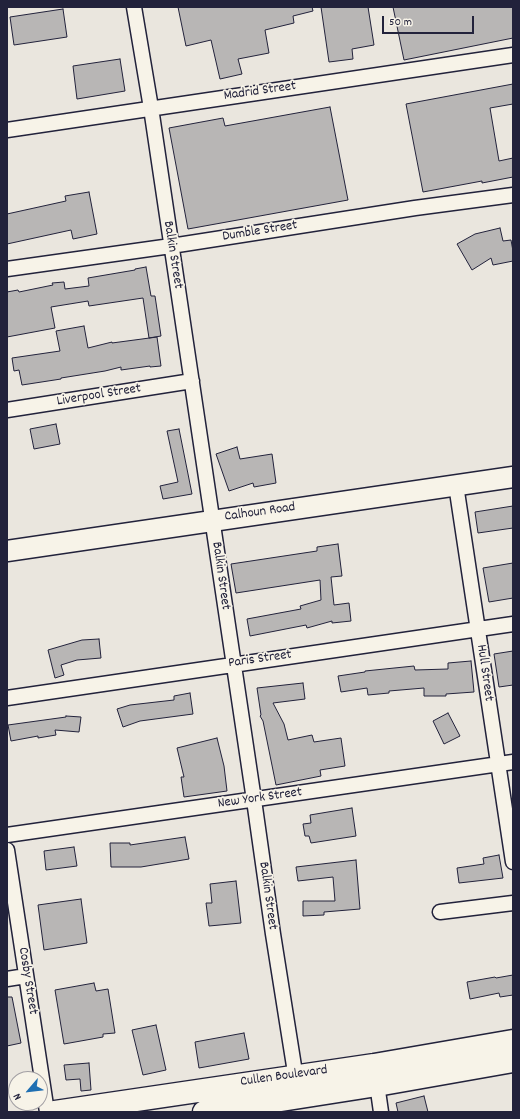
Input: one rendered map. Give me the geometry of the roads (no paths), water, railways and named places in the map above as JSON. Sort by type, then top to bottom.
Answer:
[{"type":"main road","name":"Cullen Boulevard","points":[[204,1112],[299,1097],[376,1075],[513,1041]]},
{"type":"main road","name":"Cullen Boulevard","points":[[55,1112],[129,1106],[295,1075],[376,1075],[513,1061]]},
{"type":"street","name":"Balkin Street","points":[[134,7],[151,108],[192,381],[254,800],[272,934],[299,1097]]},
{"type":"street","name":"Madrid Street","points":[[7,130],[513,55]]},
{"type":"street","name":"Dumble Street","points":[[7,269],[171,246],[415,208],[513,195]]},
{"type":"street","name":"Liverpool Street","points":[[7,410],[192,381]]},
{"type":"street","name":"Calhoun Road","points":[[7,551],[513,477]]},
{"type":"street","name":"Hull Street","points":[[456,485],[513,862]]},
{"type":"street","name":"Paris Street","points":[[7,698],[513,624]]},
{"type":"street","name":"New York Street","points":[[7,836],[513,762]]},
{"type":"street","name":"Cosby Street","points":[[7,850],[47,1112]]},
{"type":"street","points":[[440,912],[513,903]]},
{"type":"street","points":[[7,979],[26,976]]},
{"type":"street","points":[[376,1075],[381,1112]]}]
